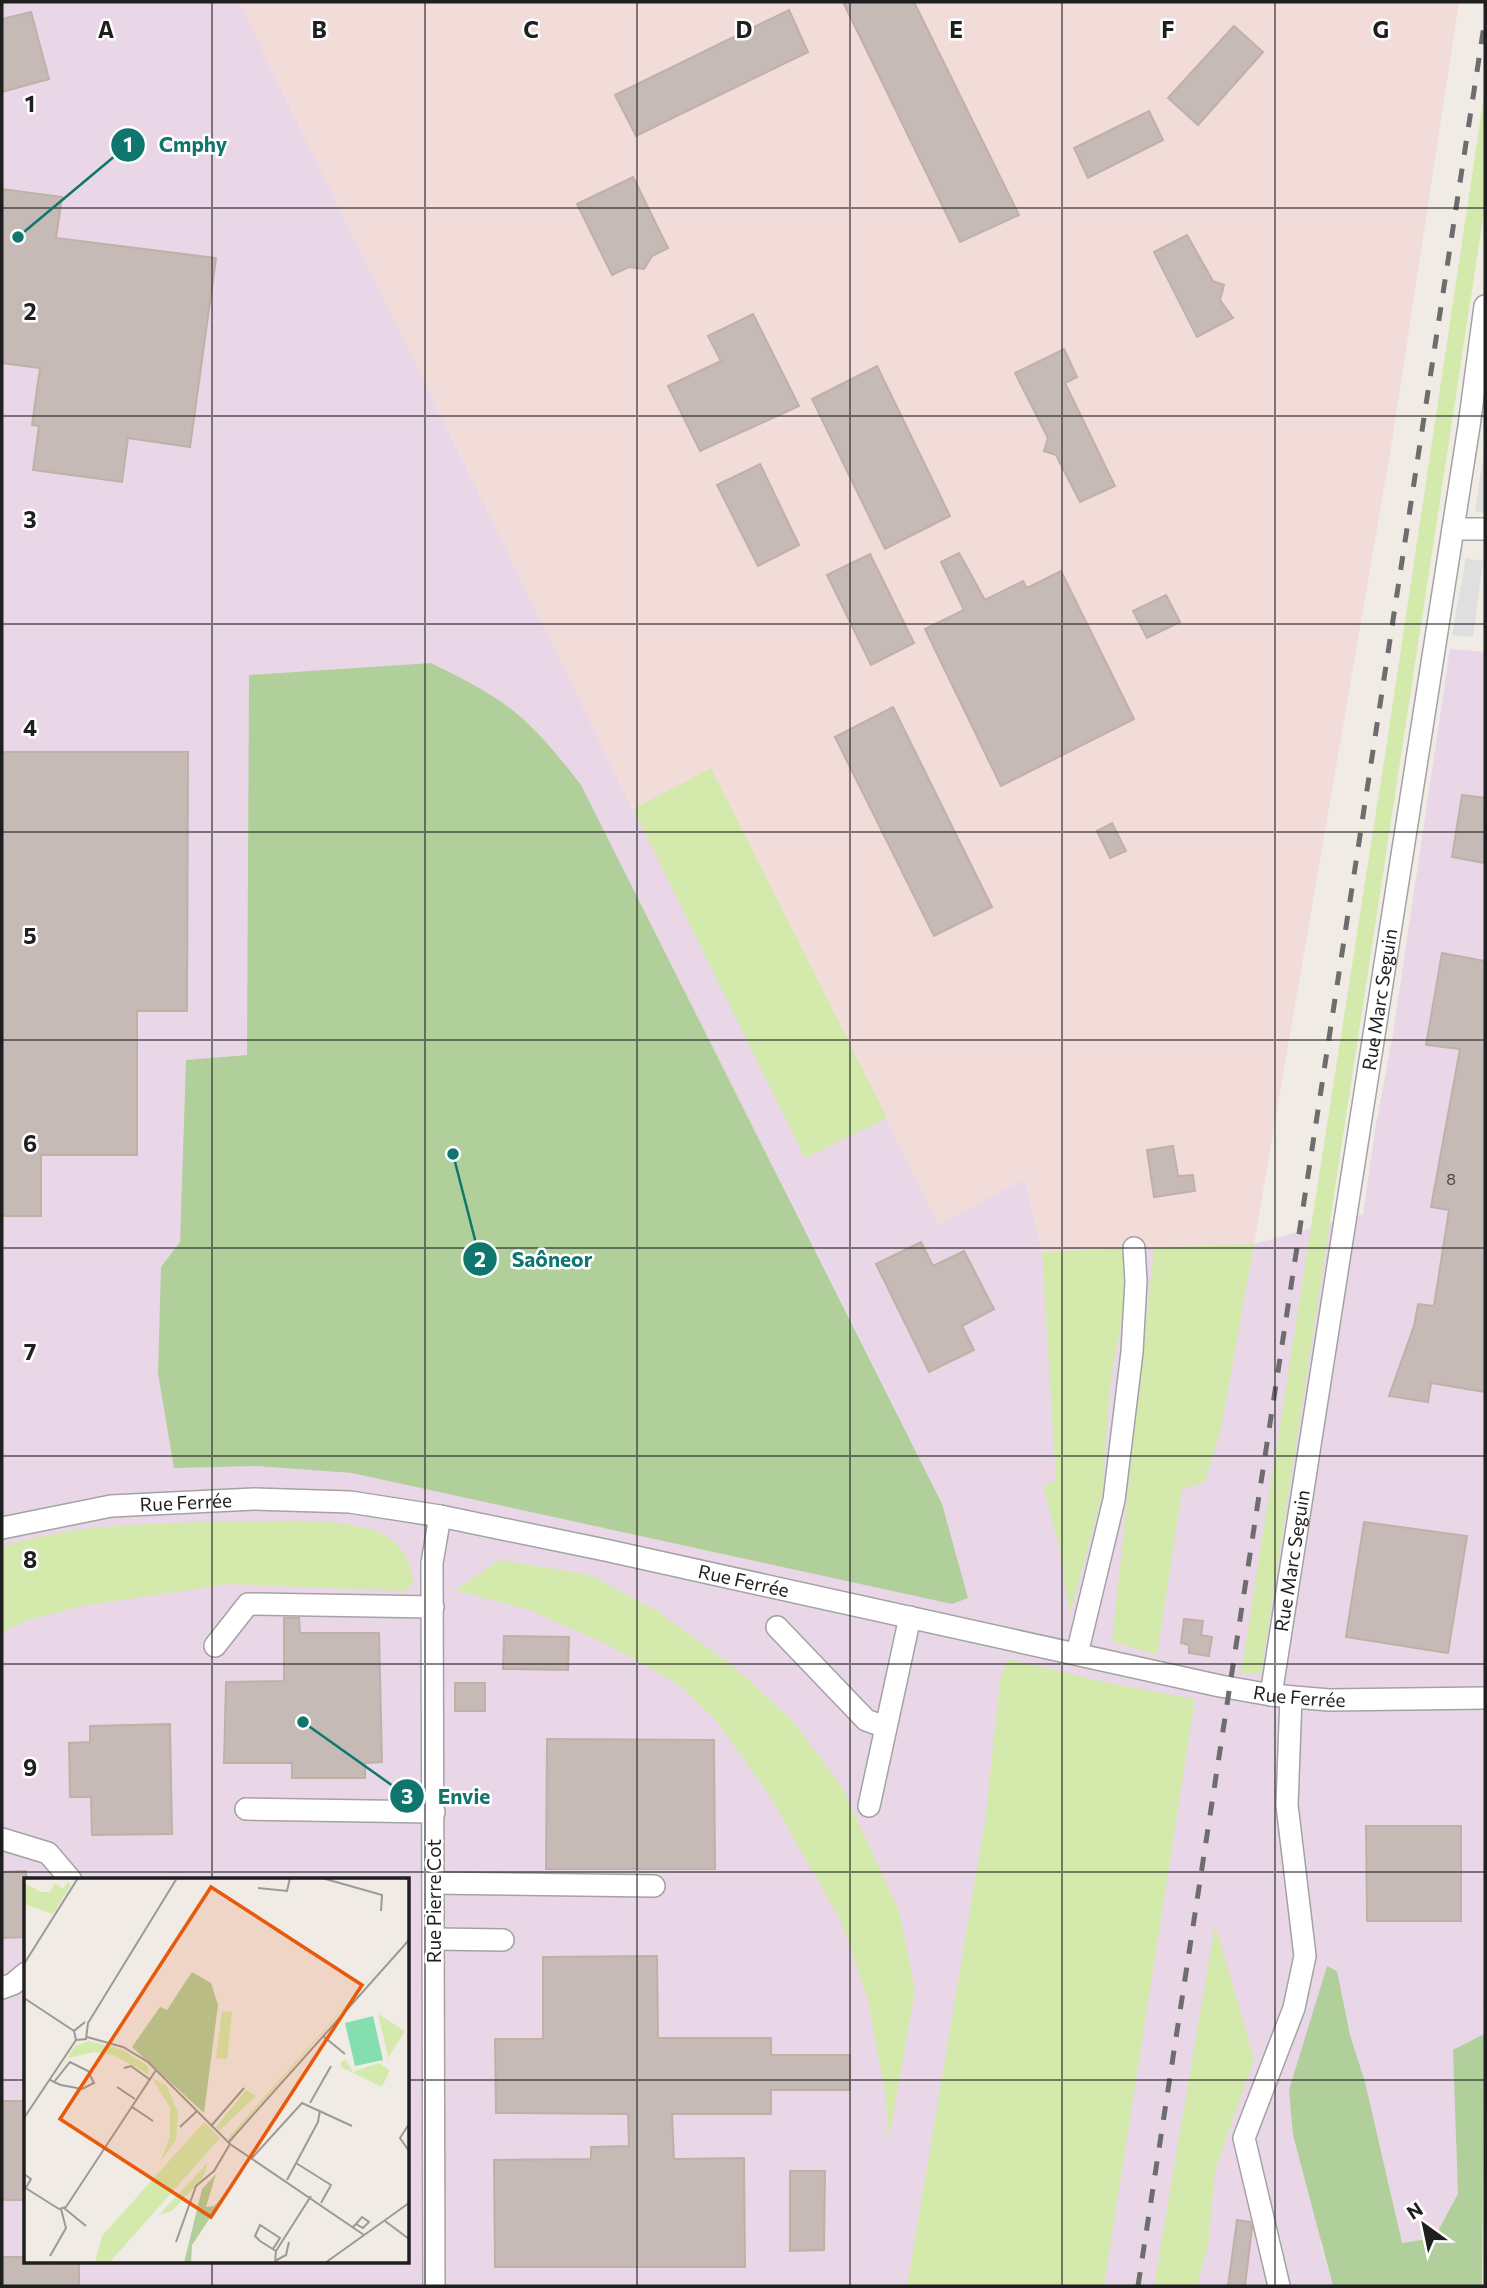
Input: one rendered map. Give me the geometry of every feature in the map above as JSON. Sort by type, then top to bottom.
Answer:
[{"type":"street","name":"Rue Marc Seguin","points":[[1279,2286],[1244,2138],[1294,2008],[1305,1956],[1287,1805],[1281,1696],[1485,306]]},
{"type":"street","points":[[1452,529],[1485,529]]},
{"type":"street","points":[[1077,1654],[1114,1500],[1132,1352],[1135,1248]]},
{"type":"street","name":"Rue Ferrée","points":[[2,1528],[111,1506],[254,1499],[350,1502],[440,1516],[1220,1686],[1281,1696],[1329,1700],[1485,1699]]},
{"type":"street","name":"Rue Pierre Cot","points":[[434,2286],[432,1563],[440,1516]]},
{"type":"street","points":[[215,1646],[248,1604],[433,1607]]},
{"type":"street","points":[[869,1806],[910,1617]]},
{"type":"street","points":[[777,1627],[866,1720],[885,1727]]},
{"type":"street","points":[[246,1809],[434,1812]]},
{"type":"street","points":[[2,1839],[48,1853],[69,1878]]},
{"type":"street","points":[[433,1883],[654,1886]]},
{"type":"street","points":[[434,1940],[503,1940]]},
{"type":"street","points":[[2,1988],[13,1984],[24,1975]]},
{"type":"shaded area","points":[[2,2],[239,2],[633,809],[711,768],[939,1225],[1025,1178],[1042,1252],[1254,1244],[1363,1214],[1392,1040],[1450,649],[1485,652],[1485,1995],[1482,2247],[1320,2241],[1333,2286],[2,2286]]},
{"type":"shaded area","points":[[239,2],[1459,2],[1391,447],[1254,1244],[1042,1252],[1025,1178],[939,1225],[711,768],[633,809]]},
{"type":"shaded area","points":[[1485,446],[1485,513],[1475,511]]},
{"type":"shaded area","points":[[1466,558],[1483,561],[1473,637],[1452,635]]},
{"type":"shaded area","points":[[1484,1995],[1485,2286],[1482,2286]]},
{"type":"green space","points":[[1485,89],[1485,205],[1261,1674],[1241,1674],[1387,742]]},
{"type":"green space","points":[[431,663],[482,690],[521,717],[581,785],[942,1504],[968,1598],[952,1604],[352,1473],[257,1466],[174,1468],[158,1373],[161,1267],[180,1242],[186,1060],[247,1055],[249,675]]},
{"type":"green space","points":[[711,768],[887,1118],[805,1158],[633,809]]},
{"type":"green space","points":[[1254,1244],[1221,1429],[1204,1483],[1182,1489],[1157,1655],[1112,1641],[1154,1248]]},
{"type":"green space","points":[[1134,1248],[1110,1385],[1102,1496],[1070,1614],[1058,1542],[1043,1486],[1056,1481],[1042,1252]]},
{"type":"green space","points":[[248,1521],[332,1522],[374,1531],[391,1540],[403,1552],[414,1582],[405,1591],[229,1584],[82,1606],[27,1620],[2,1633],[2,1547],[62,1532],[93,1528]]},
{"type":"green space","points":[[499,1560],[590,1575],[659,1612],[733,1666],[791,1719],[841,1785],[899,1911],[915,1990],[889,2139],[885,2094],[868,2000],[841,1921],[768,1793],[714,1718],[678,1684],[610,1646],[530,1610],[455,1590]]},
{"type":"green space","points":[[1008,1659],[1109,1683],[1195,1699],[1104,2286],[907,2286],[986,1814],[1000,1680]]},
{"type":"green space","points":[[1215,1924],[1254,2059],[1215,2171],[1208,2246],[1197,2286],[1154,2286]]},
{"type":"green space","points":[[1327,1966],[1337,1971],[1350,2035],[1365,2082],[1402,2243],[1434,2238],[1458,2194],[1453,2050],[1484,2034],[1482,2286],[1333,2286],[1293,2135],[1289,2090]]},
{"type":"building","points":[[843,2],[914,2],[1019,215],[960,242]]},
{"type":"building","points":[[789,10],[808,52],[636,136],[615,95]]},
{"type":"building","points":[[31,12],[49,79],[2,92],[2,19]]},
{"type":"building","points":[[1234,26],[1263,52],[1198,125],[1168,98]]},
{"type":"building","points":[[1149,111],[1163,140],[1088,178],[1074,148]]},
{"type":"building","points":[[633,177],[668,248],[652,256],[644,269],[629,267],[612,275],[577,204]]},
{"type":"building","points":[[2,189],[62,197],[56,238],[216,258],[190,447],[128,438],[122,482],[33,470],[39,426],[32,425],[40,368],[2,363]]},
{"type":"building","points":[[1187,235],[1213,281],[1224,285],[1220,300],[1233,318],[1197,337],[1154,252]]},
{"type":"building","points":[[753,314],[799,406],[700,451],[668,386],[721,361],[708,336]]},
{"type":"building","points":[[1064,349],[1077,377],[1065,383],[1115,486],[1080,502],[1056,455],[1044,451],[1048,438],[1015,373]]},
{"type":"building","points":[[877,366],[950,516],[885,549],[812,399]]},
{"type":"building","points":[[760,464],[799,545],[758,566],[717,485]]},
{"type":"building","points":[[959,553],[985,600],[1023,581],[1027,588],[1061,571],[1134,719],[1001,786],[925,629],[964,610],[941,562]]},
{"type":"building","points":[[870,554],[914,643],[871,665],[827,575]]},
{"type":"building","points":[[1166,595],[1180,622],[1147,638],[1133,611]]},
{"type":"building","points":[[893,707],[992,907],[934,936],[835,737]]},
{"type":"building","points":[[2,752],[188,752],[187,1011],[137,1011],[137,1155],[41,1155],[41,1216],[2,1216]]},
{"type":"building","points":[[1462,795],[1485,798],[1484,863],[1452,857]]},
{"type":"building","points":[[1112,823],[1126,851],[1110,858],[1097,831]]},
{"type":"building","points":[[1442,953],[1485,961],[1485,1392],[1431,1383],[1428,1402],[1389,1396],[1414,1326],[1418,1304],[1434,1306],[1449,1210],[1431,1207],[1460,1049],[1426,1045]]},
{"type":"building","points":[[1173,1146],[1178,1176],[1193,1175],[1195,1191],[1154,1197],[1147,1150]]},
{"type":"building","points":[[921,1242],[933,1266],[964,1251],[994,1309],[962,1326],[974,1350],[929,1372],[876,1264]]},
{"type":"building","points":[[1364,1522],[1467,1536],[1448,1653],[1346,1637]]},
{"type":"building","points":[[284,1618],[299,1618],[300,1633],[379,1633],[382,1762],[365,1763],[365,1778],[292,1778],[292,1763],[224,1763],[226,1682],[284,1681]]},
{"type":"building","points":[[1184,1619],[1203,1621],[1201,1635],[1212,1637],[1209,1656],[1189,1653],[1189,1645],[1181,1643]]},
{"type":"building","points":[[504,1636],[569,1637],[568,1670],[503,1669]]},
{"type":"building","points":[[455,1683],[485,1683],[485,1711],[455,1711]]},
{"type":"building","points":[[170,1724],[172,1834],[92,1835],[91,1797],[70,1797],[69,1743],[90,1742],[90,1726]]},
{"type":"building","points":[[547,1739],[714,1740],[715,1869],[546,1869]]},
{"type":"building","points":[[1366,1826],[1461,1826],[1461,1921],[1367,1921]]},
{"type":"building","points":[[26,1871],[24,1937],[2,1938],[2,1872]]},
{"type":"building","points":[[657,1956],[658,2038],[771,2038],[771,2055],[850,2055],[850,2090],[771,2090],[771,2114],[672,2114],[674,2159],[744,2158],[745,2267],[495,2267],[494,2160],[591,2159],[591,2147],[629,2146],[628,2114],[496,2113],[495,2039],[543,2039],[543,1957]]},
{"type":"building","points":[[2,2101],[24,2101],[24,2200],[2,2200]]},
{"type":"building","points":[[790,2171],[825,2171],[824,2250],[790,2251]]},
{"type":"building","points":[[1237,2220],[1250,2222],[1252,2228],[1245,2286],[1228,2286]]},
{"type":"building","points":[[2,2257],[24,2257],[24,2264],[79,2264],[79,2286],[2,2286]]},
{"type":"railway","points":[[1138,2286],[1485,19]]},
{"type":"place","name":"Cmphy","points":[[18,237]]},
{"type":"place","name":"Saôneor","points":[[453,1154]]},
{"type":"place","name":"Envie","points":[[303,1722]]}]
